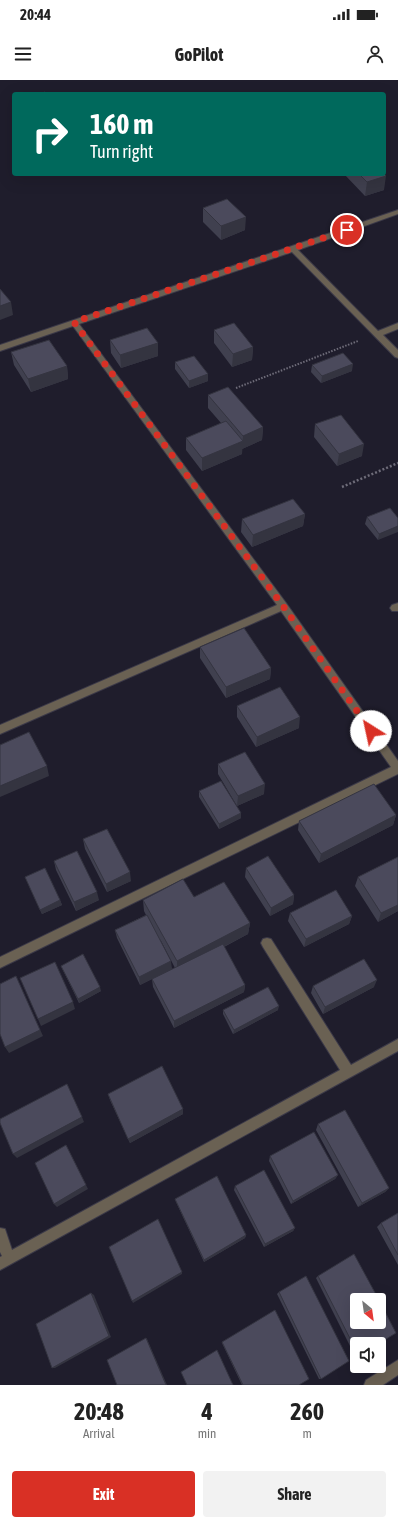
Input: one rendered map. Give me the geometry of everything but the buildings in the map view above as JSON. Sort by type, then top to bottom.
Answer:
[{"type":"street","points":[[0,348],[398,212]]},
{"type":"street","points":[[293,249],[398,356]]},
{"type":"street","points":[[0,963],[398,769],[283,606],[74,322]]},
{"type":"street","points":[[377,334],[398,326]]},
{"type":"street","points":[[0,730],[283,606]]},
{"type":"street","points":[[267,943],[349,1073]]},
{"type":"street","points":[[0,1234],[5,1262],[398,1045]]},
{"type":"street","points":[[371,1385],[398,1367]]},
{"type":"path","points":[[236,388],[377,334]]},
{"type":"path","points":[[342,488],[398,463]]},
{"type":"route","points":[[347,230],[74,322],[283,606],[371,731]]}]
